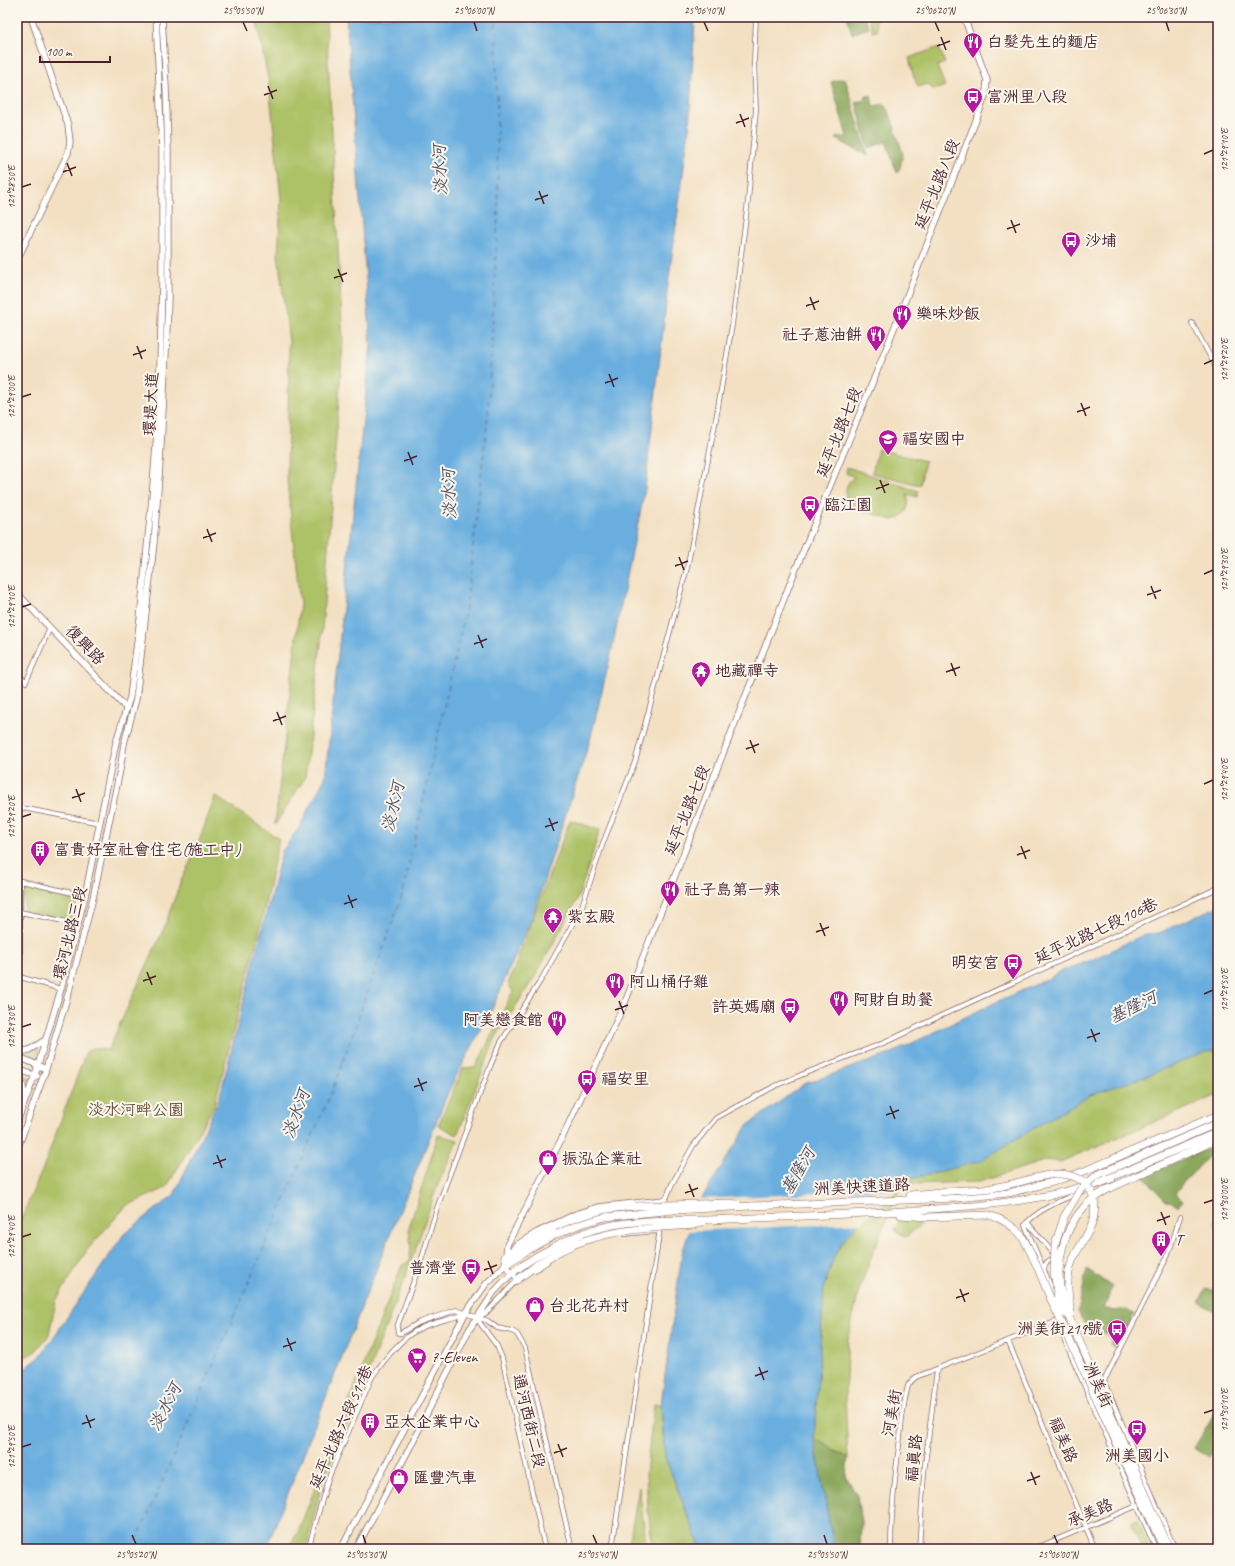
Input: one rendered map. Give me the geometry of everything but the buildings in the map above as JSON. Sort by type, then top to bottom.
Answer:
[{"type":"highway","name":"洲美快速道路","points":[[505,1265],[555,1231],[605,1217],[674,1210],[956,1198],[1008,1192],[1053,1182],[1100,1165],[1218,1115]]},
{"type":"highway","points":[[1070,1330],[1057,1295],[1054,1271],[1055,1245],[1064,1217],[1080,1190],[1097,1175],[1218,1123]]},
{"type":"highway","name":"洲美快速道路","points":[[514,1276],[539,1263],[562,1246],[615,1231],[694,1225],[709,1220],[875,1213],[991,1205],[1018,1201],[1094,1183],[1218,1132]]},
{"type":"highway","points":[[1070,1330],[1062,1297],[1059,1268],[1063,1245],[1069,1230],[1084,1207],[1106,1190],[1118,1183],[1218,1139]]},
{"type":"highway","points":[[848,1202],[990,1188],[1054,1174],[1066,1174],[1076,1177],[1088,1187],[1095,1204],[1092,1223],[1069,1270],[1070,1330]]},
{"type":"highway","points":[[875,1213],[926,1217],[989,1214],[1007,1221],[1014,1227],[1026,1244],[1070,1330],[1169,1549]]},
{"type":"highway","points":[[505,1257],[555,1231]]},
{"type":"street","points":[[17,260],[68,154],[70,142],[68,125],[31,17]]},
{"type":"street","name":"環堤大道","points":[[156,17],[162,149],[161,407]]},
{"type":"street","name":"環堤大道","points":[[131,718],[136,698],[148,601],[168,299],[169,208],[166,87],[162,17]]},
{"type":"street","points":[[572,1549],[525,1348],[517,1334],[512,1331],[497,1328],[488,1321],[456,1310],[420,1322],[401,1333],[398,1333],[397,1327],[421,1261],[437,1208],[491,1064],[501,1042],[557,953],[581,909],[606,836],[635,762],[687,568],[716,419],[732,323],[748,201],[755,130],[756,109],[754,63],[756,17]]},
{"type":"street","name":"延平北路八段","points":[[882,359],[986,93],[987,80],[964,17]]},
{"type":"street","points":[[1192,324],[1218,371]]},
{"type":"street","name":"延平北路七段","points":[[505,1265],[505,1257],[510,1240],[562,1138],[624,1005],[791,581],[882,359]]},
{"type":"street","name":"環堤大道","points":[[126,707],[130,698],[158,463]]},
{"type":"street","name":"復興路","points":[[17,593],[126,707],[131,718]]},
{"type":"street","points":[[17,673],[26,682],[50,628]]},
{"type":"street","name":"環河北路三段","points":[[17,1122],[35,1075],[61,989],[85,896],[116,742],[126,707]]},
{"type":"street","name":"環河北路三段","points":[[17,1150],[46,1069],[69,991],[93,898],[124,744],[131,718]]},
{"type":"street","points":[[105,796],[114,798]]},
{"type":"street","points":[[17,806],[100,823]]},
{"type":"street","points":[[61,989],[20,977],[20,912],[18,881],[85,896]]},
{"type":"street","name":"延平北路七段106巷","points":[[612,1549],[658,1231],[666,1199],[687,1155],[716,1118],[775,1086],[831,1062],[886,1042],[1218,888]]},
{"type":"street","points":[[20,912],[77,924]]},
{"type":"street","points":[[17,1053],[34,1048],[45,1039]]},
{"type":"street","points":[[17,1056],[46,1069]]},
{"type":"street","points":[[17,1068],[43,1078]]},
{"type":"street","points":[[17,1076],[23,1086],[24,1103]]},
{"type":"street","points":[[1028,1222],[1062,1200],[1218,1135]]},
{"type":"street","points":[[505,1257],[515,1245],[536,1232],[574,1214],[600,1206],[666,1199]]},
{"type":"street","name":"洲美街","points":[[1104,1381],[1168,1254],[1180,1217]]},
{"type":"street","name":"洲美街","points":[[1156,1549],[1064,1339],[1059,1306],[1026,1229],[1025,1225],[1028,1222],[1059,1260],[1070,1281],[1072,1294],[1070,1316],[1074,1335],[1087,1365],[1104,1381],[1154,1499],[1169,1549]]},
{"type":"street","points":[[356,1549],[469,1330],[494,1292],[514,1276],[526,1277],[551,1260],[585,1244],[618,1235],[658,1231]]},
{"type":"street","points":[[1044,1272],[1044,1267],[1048,1261],[1055,1259],[1059,1260]]},
{"type":"street","points":[[342,1549],[465,1314],[486,1284],[505,1265],[514,1276]]},
{"type":"street","name":"延平北路六段511巷","points":[[308,1549],[328,1479],[372,1377],[382,1362],[406,1338],[421,1328],[465,1314]]},
{"type":"street","name":"河美街","points":[[891,1549],[891,1513],[896,1468],[903,1414],[908,1386],[911,1380],[1070,1316]]},
{"type":"street","name":"通河西街二段","points":[[477,1318],[497,1346],[502,1358],[545,1549]]},
{"type":"street","name":"福美路","points":[[1008,1341],[1096,1549]]},
{"type":"street","name":"福真路","points":[[919,1549],[924,1473],[936,1369]]},
{"type":"street","name":"承美路","points":[[1034,1549],[1046,1547],[1154,1499]]},
{"type":"green space","points":[[256,17],[326,17],[343,343],[321,643],[305,778],[275,825],[300,604],[287,480],[289,342],[278,254],[281,200],[269,84]]},
{"type":"green space","points":[[847,17],[865,17],[869,28],[852,34]]},
{"type":"green space","points":[[869,17],[881,17],[875,20],[878,30],[873,32]]},
{"type":"green space","points":[[939,47],[945,63],[937,66],[945,86],[934,90],[927,84],[918,87],[909,58]]},
{"type":"green space","points":[[845,78],[868,156],[836,139],[837,137],[841,138],[847,136],[831,82]]},
{"type":"green space","points":[[871,95],[873,106],[885,104],[889,111],[903,154],[900,168],[897,173],[886,142],[868,148],[856,102],[865,100],[864,97]]},
{"type":"green space","points":[[878,449],[925,461],[920,485],[872,473]]},
{"type":"green space","points":[[847,467],[918,491],[917,497],[907,494],[908,507],[906,511],[897,519],[892,520],[855,508],[846,499],[847,487],[849,482],[854,477],[846,473]]},
{"type":"green space","name":"淡水河畔公園","points":[[215,796],[279,839],[259,933],[214,1106],[166,1188],[126,1206],[87,1250],[56,1301],[49,1335],[36,1351],[17,1362],[17,1228],[44,1166],[86,1052],[93,1048],[108,1050],[164,928],[181,881],[196,850]]},
{"type":"green space","points":[[570,820],[600,830],[578,898],[537,973],[496,1037],[457,1135],[438,1125],[463,1068],[476,1067],[513,991],[508,984]]},
{"type":"green space","points":[[24,886],[77,898],[73,921],[24,912]]},
{"type":"green space","points":[[39,1048],[36,1060],[33,1061],[22,1055]]},
{"type":"green space","points":[[1218,1050],[1218,1095],[1060,1162],[1047,1160],[979,1182],[904,1183],[907,1177],[1044,1122],[1053,1114],[1066,1110],[1067,1104],[1161,1068],[1169,1068],[1194,1054]]},
{"type":"green space","points":[[18,1072],[29,1077],[25,1088]]},
{"type":"green space","points":[[438,1135],[458,1140],[436,1189],[415,1251],[368,1373],[323,1479],[306,1549],[287,1549],[298,1532],[402,1265],[409,1262],[411,1248],[409,1228]]},
{"type":"green space","points":[[1207,1149],[1211,1154],[1181,1185],[1175,1194],[1183,1201],[1178,1206],[1165,1200],[1143,1176]]},
{"type":"green space","points":[[904,1181],[880,1234],[860,1287],[848,1339],[845,1395],[848,1458],[814,1438],[824,1287],[835,1254],[846,1237],[867,1214],[896,1191]]},
{"type":"green space","points":[[901,1216],[926,1220],[906,1237],[895,1230]]},
{"type":"green space","points":[[1087,1269],[1112,1287],[1104,1308],[1114,1311],[1127,1309],[1134,1314],[1117,1349],[1110,1345],[1111,1337],[1084,1323],[1078,1312]]},
{"type":"green space","points":[[1206,1288],[1218,1293],[1218,1313],[1199,1302]]},
{"type":"green space","points":[[654,1404],[661,1404],[665,1457],[701,1549],[653,1549],[648,1510],[646,1473]]},
{"type":"green space","points":[[1217,1410],[1218,1440],[1209,1457],[1194,1448]]},
{"type":"green space","points":[[814,1438],[848,1458],[846,1476],[857,1496],[861,1522],[860,1549],[834,1549]]},
{"type":"green space","points":[[639,1487],[647,1549],[628,1549]]},
{"type":"green space","points":[[1137,1520],[1149,1549],[1142,1549],[1131,1523]]},
{"type":"water","name":"淡水河","points":[[346,17],[695,17],[689,129],[668,285],[645,489],[610,658],[590,740],[532,918],[492,1009],[450,1088],[388,1240],[266,1549],[17,1549],[17,1375],[40,1357],[124,1234],[174,1195],[219,1099],[282,851],[299,828],[325,778],[371,345]]},
{"type":"water","name":"基隆河","points":[[1218,906],[1218,1050],[1203,1053],[1147,1076],[1092,1094],[981,1161],[904,1181],[896,1191],[867,1214],[846,1237],[835,1254],[824,1287],[814,1438],[834,1549],[701,1549],[665,1457],[661,1404],[682,1253],[699,1203],[747,1126],[804,1084],[890,1054],[994,1003],[1048,979],[1063,970],[1087,962],[1145,934],[1159,933]]},
{"type":"pier","points":[[899,1189],[861,1223],[687,1231],[699,1199]]},
{"type":"waterway","points":[[1214,1224],[1218,1216]]},
{"type":"ferry route","points":[[133,1549],[334,1086],[402,896],[466,608],[488,416],[498,214],[496,17]]},
{"type":"place","name":"白髮先生的麵店","points":[[973,59]]},
{"type":"place","name":"富洲里八段","points":[[973,114]]},
{"type":"place","name":"沙埔","points":[[1071,258]]},
{"type":"place","name":"樂味炒飯","points":[[902,331]]},
{"type":"place","name":"社子蔥油餅","points":[[876,352]]},
{"type":"place","name":"福安國中","points":[[888,456]]},
{"type":"place","name":"臨江園","points":[[810,522]]},
{"type":"place","name":"地藏禪寺","points":[[701,688]]},
{"type":"place","name":"富貴好室社會住宅(施工中)","points":[[40,867]]},
{"type":"place","name":"社子島第一辣","points":[[670,907]]},
{"type":"place","name":"紫玄殿","points":[[553,934]]},
{"type":"place","name":"明安宮","points":[[1013,980]]},
{"type":"place","name":"阿山桶仔雞","points":[[615,999]]},
{"type":"place","name":"阿財自助餐","points":[[839,1017]]},
{"type":"place","name":"許英媽廟","points":[[790,1024]]},
{"type":"place","name":"阿美戀食館","points":[[557,1037]]},
{"type":"place","name":"福安里","points":[[587,1096]]},
{"type":"place","name":"振泓企業社","points":[[548,1176]]},
{"type":"place","name":"T","points":[[1161,1257]]},
{"type":"place","name":"普濟堂","points":[[471,1285]]},
{"type":"place","name":"台北花卉村","points":[[535,1323]]},
{"type":"place","name":"洲美街219號","points":[[1117,1346]]},
{"type":"place","name":"7-Eleven","points":[[417,1374]]},
{"type":"place","name":"亞太企業中心","points":[[370,1439]]},
{"type":"place","name":"洲美國小","points":[[1137,1446]]},
{"type":"place","name":"匯豐汽車","points":[[399,1495]]}]
